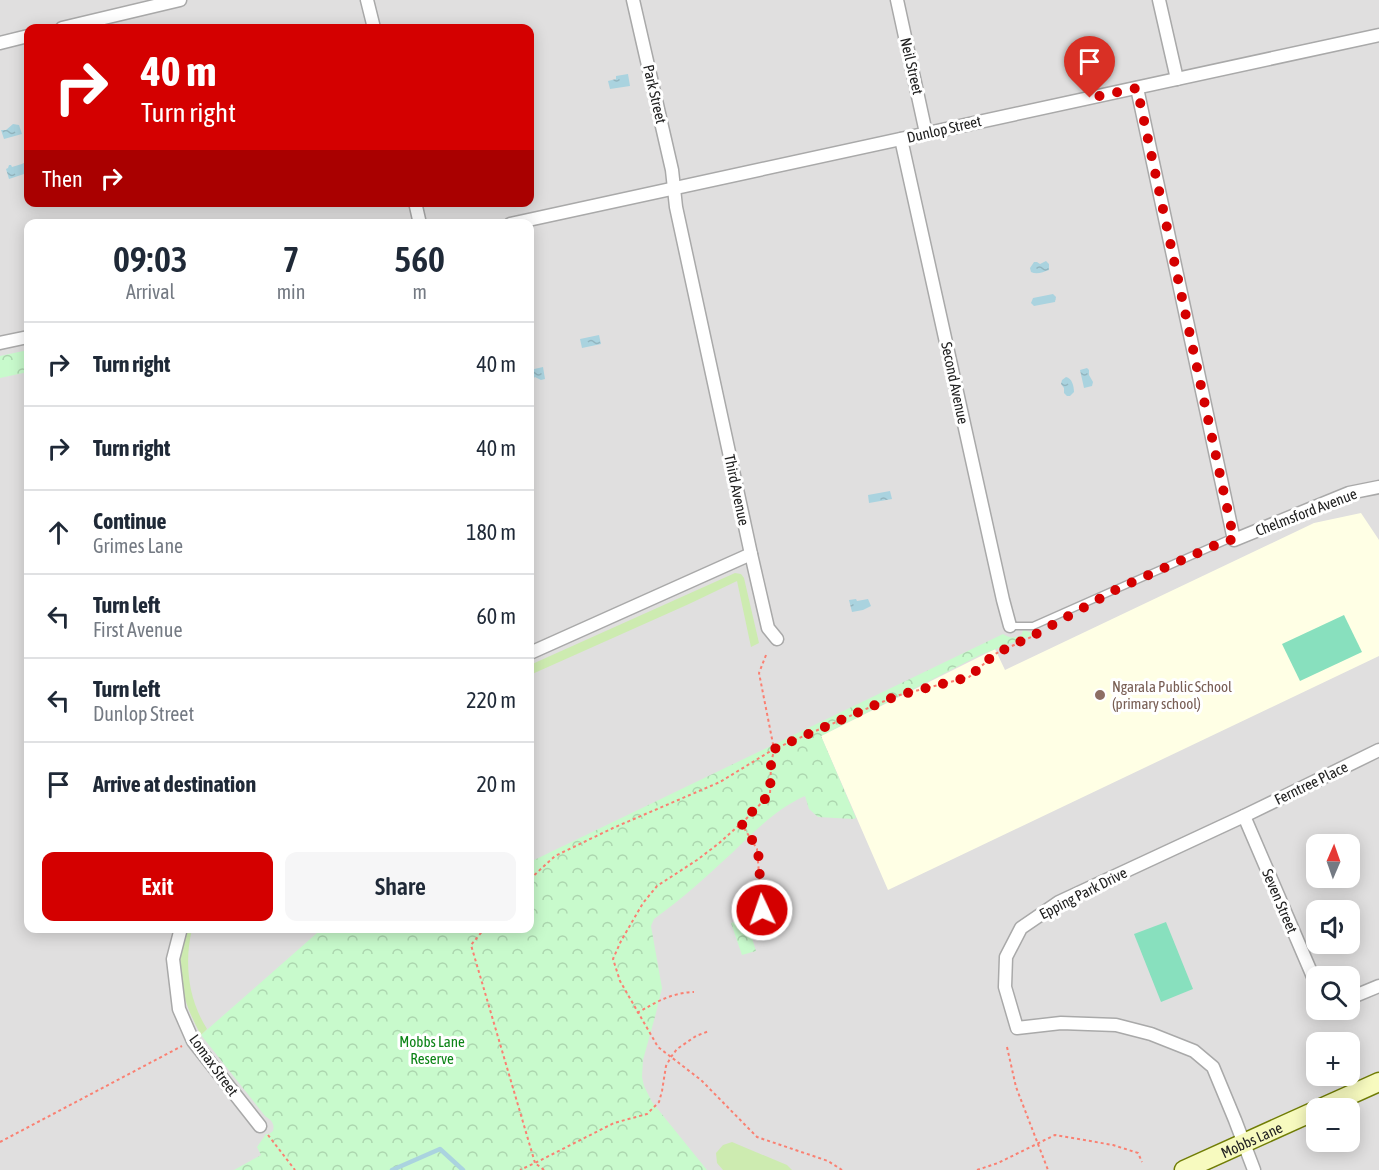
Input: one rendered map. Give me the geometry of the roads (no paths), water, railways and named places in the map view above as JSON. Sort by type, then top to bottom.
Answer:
[{"type":"street","points":[[79,24],[180,0]]},
{"type":"street","points":[[367,0],[373,24]]},
{"type":"street","name":"Park Street","points":[[633,0],[672,170],[674,188]]},
{"type":"street","name":"Neil Street","points":[[897,0],[926,133]]},
{"type":"street","points":[[1159,0],[1177,79]]},
{"type":"street","name":"Dunlop Street","points":[[533,219],[1379,35]]},
{"type":"street","points":[[0,43],[24,37]]},
{"type":"street","points":[[1137,88],[1234,540]]},
{"type":"street","name":"Second Avenue","points":[[901,139],[1010,626]]},
{"type":"street","name":"Third Avenue","points":[[674,188],[751,554],[768,628],[777,639]]},
{"type":"street","points":[[0,343],[24,338]]},
{"type":"street","name":"Chelmsford Avenue","points":[[1234,540],[1349,493],[1379,487]]},
{"type":"street","points":[[534,651],[751,554]]},
{"type":"street","name":"Ferntree Place","points":[[1244,816],[1379,750]]},
{"type":"street","name":"Seven Street","points":[[1244,816],[1308,966]]},
{"type":"street","name":"Epping Park Drive","points":[[1243,1143],[1213,1067],[1194,1052],[1151,1034],[1116,1025],[1061,1023],[1017,1028],[1005,987],[1006,957],[1021,928],[1059,902],[1244,816]]},
{"type":"street","name":"Lomax Street","points":[[180,933],[173,959],[180,1009],[193,1041],[260,1126]]},
{"type":"street","points":[[1360,994],[1379,986]]},
{"type":"street","name":"Mobbs Lane","points":[[1343,1098],[1379,1082]]},
{"type":"street","name":"Mobbs Lane","points":[[1184,1170],[1306,1115]]},
{"type":"street","points":[[1243,1143],[1254,1170]]},
{"type":"lane","points":[[1010,626],[1033,626],[1227,540],[1234,540]]},
{"type":"water","points":[[1088,49],[1088,59],[1077,58],[1073,61],[1070,59],[1071,51]]},
{"type":"water","points":[[628,74],[630,86],[610,89],[608,81],[616,79],[616,76]]},
{"type":"water","points":[[13,124],[19,125],[22,134],[4,139],[1,130],[6,130]]},
{"type":"water","points":[[24,163],[24,174],[9,179],[6,169],[9,165],[12,167]]},
{"type":"water","points":[[1046,261],[1049,264],[1049,270],[1031,272],[1030,268],[1034,262],[1040,264]]},
{"type":"water","points":[[1053,294],[1056,297],[1055,302],[1034,306],[1031,303],[1033,298]]},
{"type":"water","points":[[599,335],[601,344],[582,348],[580,339]]},
{"type":"water","points":[[543,367],[545,379],[534,378],[534,369]]},
{"type":"water","points":[[1087,368],[1093,382],[1092,386],[1084,388],[1080,370]]},
{"type":"water","points":[[1066,377],[1074,387],[1074,392],[1070,396],[1064,393],[1061,384]]},
{"type":"water","points":[[890,491],[892,499],[869,503],[868,495]]},
{"type":"water","points":[[856,599],[857,601],[868,599],[871,606],[852,612],[849,600]]},
{"type":"waterway","points":[[392,1170],[440,1149],[463,1170]]},
{"type":"place","name":"Ngarala Public School (primary school)","points":[[1100,695]]},
{"type":"park label","name":"Mobbs Lane Reserve","points":[[432,1050]]}]
